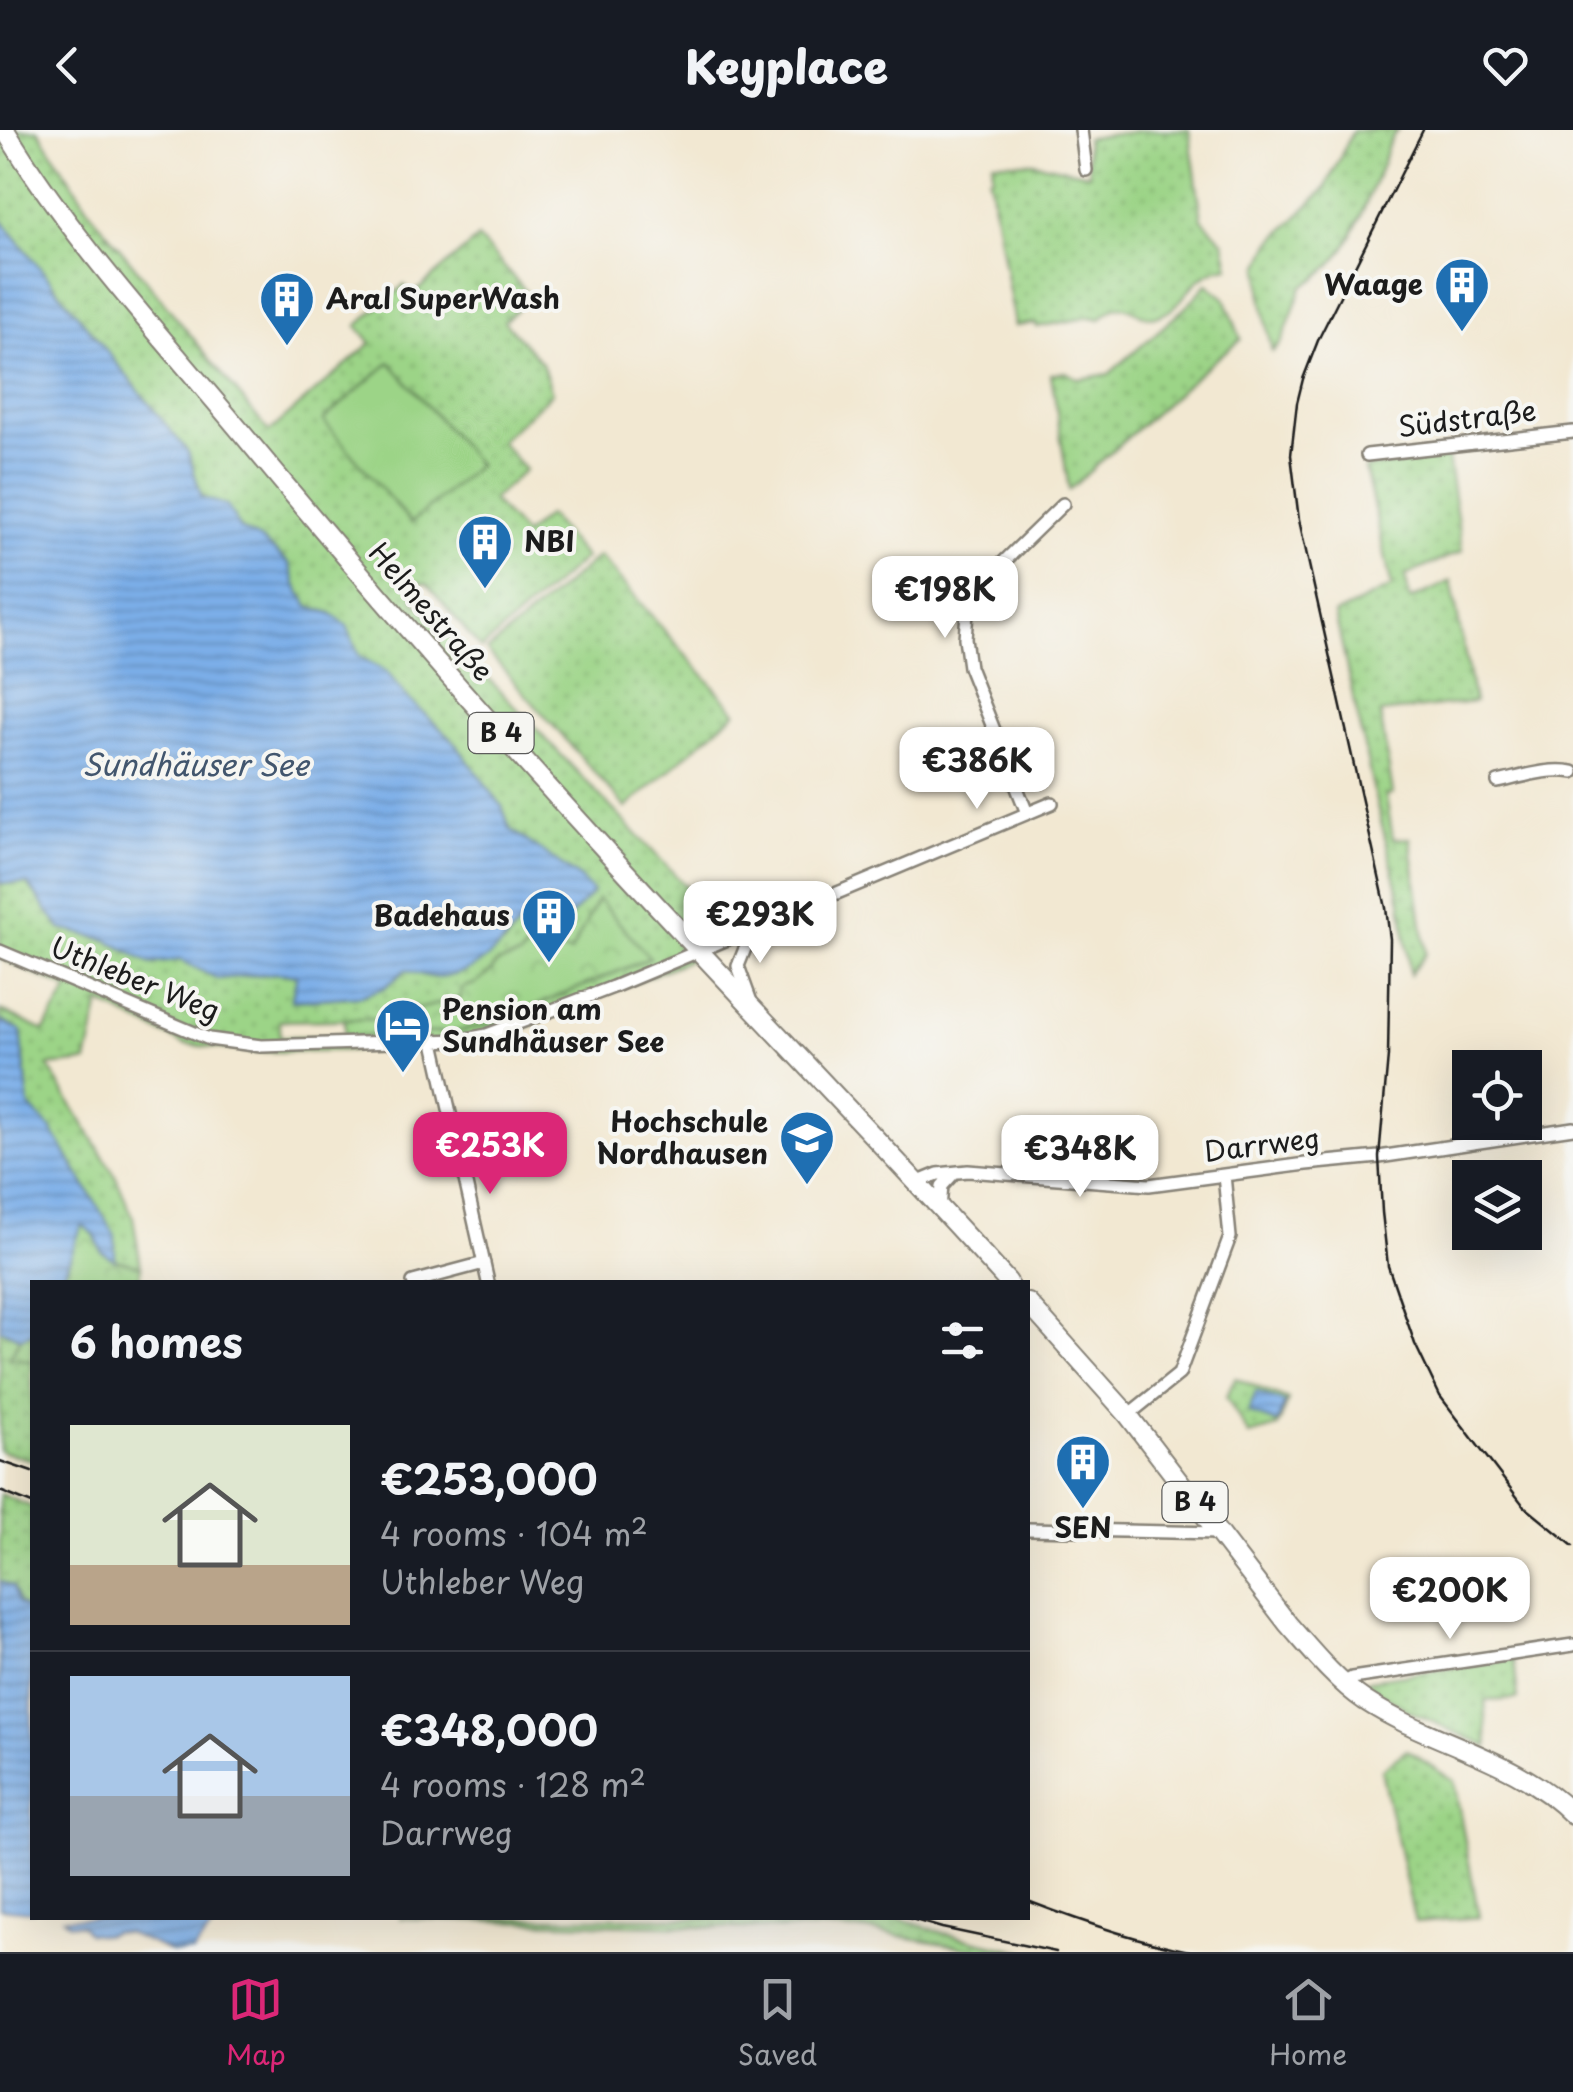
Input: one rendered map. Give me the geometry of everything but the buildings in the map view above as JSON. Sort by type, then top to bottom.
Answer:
[{"type":"main road","name":"Helmestraße","points":[[5,130],[66,220],[407,628],[608,853],[1006,1280]]},
{"type":"main road","name":"B 4","points":[[1030,1305],[1128,1414],[1288,1624],[1344,1683],[1399,1719],[1510,1768],[1545,1789],[1573,1815]]},
{"type":"street","points":[[1081,130],[1086,170]]},
{"type":"street","name":"Südstraße","points":[[1367,455],[1573,432]]},
{"type":"street","points":[[1027,813],[969,667],[967,613],[976,589],[1063,504]]},
{"type":"street","points":[[1498,782],[1546,772],[1573,772]]},
{"type":"street","name":"Uthleber Weg","points":[[0,951],[209,1040],[261,1046],[434,1042],[488,1035],[1052,803]]},
{"type":"street","points":[[753,1007],[738,966],[746,946],[766,923]]},
{"type":"street","points":[[434,1042],[488,1280]]},
{"type":"street","name":"Darrweg","points":[[916,1183],[938,1174],[980,1171],[1149,1184],[1434,1150],[1573,1128]]},
{"type":"street","points":[[940,1208],[942,1186],[957,1172]]},
{"type":"street","points":[[1128,1414],[1179,1374],[1230,1238],[1224,1175]]},
{"type":"street","points":[[420,1280],[484,1262]]},
{"type":"street","points":[[1030,1529],[1218,1533]]},
{"type":"street","points":[[1344,1683],[1352,1678],[1573,1644]]},
{"type":"green space","points":[[0,130],[38,130],[93,215],[269,432],[371,343],[357,326],[404,285],[413,294],[478,238],[530,296],[504,321],[542,363],[552,393],[500,441],[525,470],[492,500],[524,535],[548,515],[585,558],[481,649],[427,584],[398,579],[419,590],[412,598],[737,940],[526,1027],[481,1042],[416,1049],[252,1052],[184,1044],[100,1003],[87,1062],[48,1066],[115,1175],[133,1217],[141,1266],[115,1260],[114,1235],[52,1130],[29,1106],[21,1031],[0,1020],[0,1010],[44,1031],[69,989],[0,958],[0,883],[28,884],[61,929],[107,940],[151,964],[180,960],[219,979],[276,973],[297,975],[292,1001],[360,996],[384,988],[406,970],[435,978],[504,944],[529,913],[558,930],[592,892],[578,877],[510,829],[502,806],[451,738],[406,697],[387,672],[359,656],[347,626],[331,613],[309,607],[289,563],[260,539],[240,529],[227,505],[202,498],[188,452],[0,218]],"holes":[[[527,949],[650,958],[494,1023],[456,1032],[280,1037],[280,1021],[380,1019],[462,998],[460,989],[477,983],[497,963],[519,957]]]},
{"type":"green space","points":[[1147,130],[1189,130],[1202,219],[1224,242],[1229,267],[1205,275],[1175,306],[1158,316],[1117,307],[1100,319],[1015,326],[989,177],[993,176],[992,162],[1033,162],[1089,174],[1086,138]]},
{"type":"green space","points":[[1353,130],[1398,130],[1351,237],[1331,264],[1302,287],[1282,341],[1272,352],[1260,267],[1271,243],[1325,189]]},
{"type":"green space","points":[[1207,284],[1225,298],[1241,339],[1069,490],[1051,374],[1066,372],[1078,379],[1109,374]]},
{"type":"green space","points":[[390,362],[478,465],[411,523],[323,420]]},
{"type":"green space","points":[[1448,457],[1462,551],[1405,576],[1410,600],[1451,581],[1474,702],[1380,713],[1393,794],[1386,796],[1393,839],[1410,838],[1426,953],[1410,974],[1401,901],[1335,614],[1392,587],[1365,468]]},
{"type":"green space","points":[[599,556],[736,712],[626,808],[487,651]]},
{"type":"green space","points":[[598,899],[650,958],[494,1023],[455,1032],[345,1036],[344,1020],[380,1019],[461,998],[460,989],[477,983],[497,963],[519,957],[527,949],[571,952]]},
{"type":"green space","points":[[82,1224],[94,1234],[102,1252],[141,1266],[140,1280],[62,1280]]},
{"type":"green space","points":[[0,1329],[21,1338],[9,1358],[30,1361],[30,1459],[0,1451]]},
{"type":"green space","points":[[30,1333],[30,1361],[9,1358],[21,1338]]},
{"type":"green space","points":[[1235,1378],[1288,1400],[1278,1427],[1249,1435],[1226,1397]]},
{"type":"green space","points":[[0,1494],[30,1506],[30,1611],[18,1603],[13,1587],[0,1581]]},
{"type":"green space","points":[[1514,1659],[1518,1699],[1485,1701],[1488,1747],[1409,1711],[1362,1681]]},
{"type":"green space","points":[[1407,1750],[1454,1781],[1479,1917],[1415,1922],[1381,1770]]},
{"type":"green space","points":[[465,1920],[903,1920],[1026,1952],[979,1950],[865,1930]]},
{"type":"water","name":"Sundhäuser See","points":[[0,218],[188,452],[202,498],[227,505],[240,529],[260,539],[289,563],[309,607],[331,613],[347,626],[359,656],[387,672],[406,697],[451,738],[502,806],[510,829],[593,892],[558,930],[529,913],[490,956],[467,971],[434,977],[406,970],[384,988],[360,996],[291,1001],[297,975],[276,973],[218,979],[180,960],[151,964],[108,940],[61,929],[28,884],[0,883]]},
{"type":"water","points":[[0,1020],[21,1031],[29,1106],[52,1130],[115,1235],[115,1260],[102,1252],[94,1234],[82,1225],[62,1280],[30,1280],[30,1333],[21,1338],[0,1329]]},
{"type":"water","points":[[1256,1392],[1285,1403],[1277,1423],[1248,1413]]},
{"type":"water","points":[[0,1581],[13,1587],[18,1603],[30,1611],[30,1911],[0,1908]]},
{"type":"water","points":[[65,1920],[226,1920],[193,1952],[172,1952],[127,1933],[87,1933],[81,1925]]},
{"type":"railway","points":[[1423,130],[1319,338],[1297,403],[1291,455],[1299,520],[1390,939],[1388,1056],[1379,1157],[1388,1266],[1415,1344],[1440,1396],[1524,1506],[1573,1546]]},
{"type":"railway","points":[[0,1461],[30,1471]]},
{"type":"railway","points":[[0,1491],[30,1503]]},
{"type":"railway","points":[[1030,1902],[1110,1930],[1194,1952]]},
{"type":"railway","points":[[915,1920],[1056,1952]]},
{"type":"place","name":"Waage","points":[[1462,334]]},
{"type":"place","name":"Aral SuperWash","points":[[287,348]]},
{"type":"place","name":"NBI","points":[[485,591]]},
{"type":"place","name":"Badehaus","points":[[549,965]]},
{"type":"place","name":"Pension am Sundhäuser See","points":[[403,1075]]},
{"type":"place","name":"Hochschule Nordhausen","points":[[807,1187]]},
{"type":"place","name":"SEN","points":[[1083,1511]]}]
